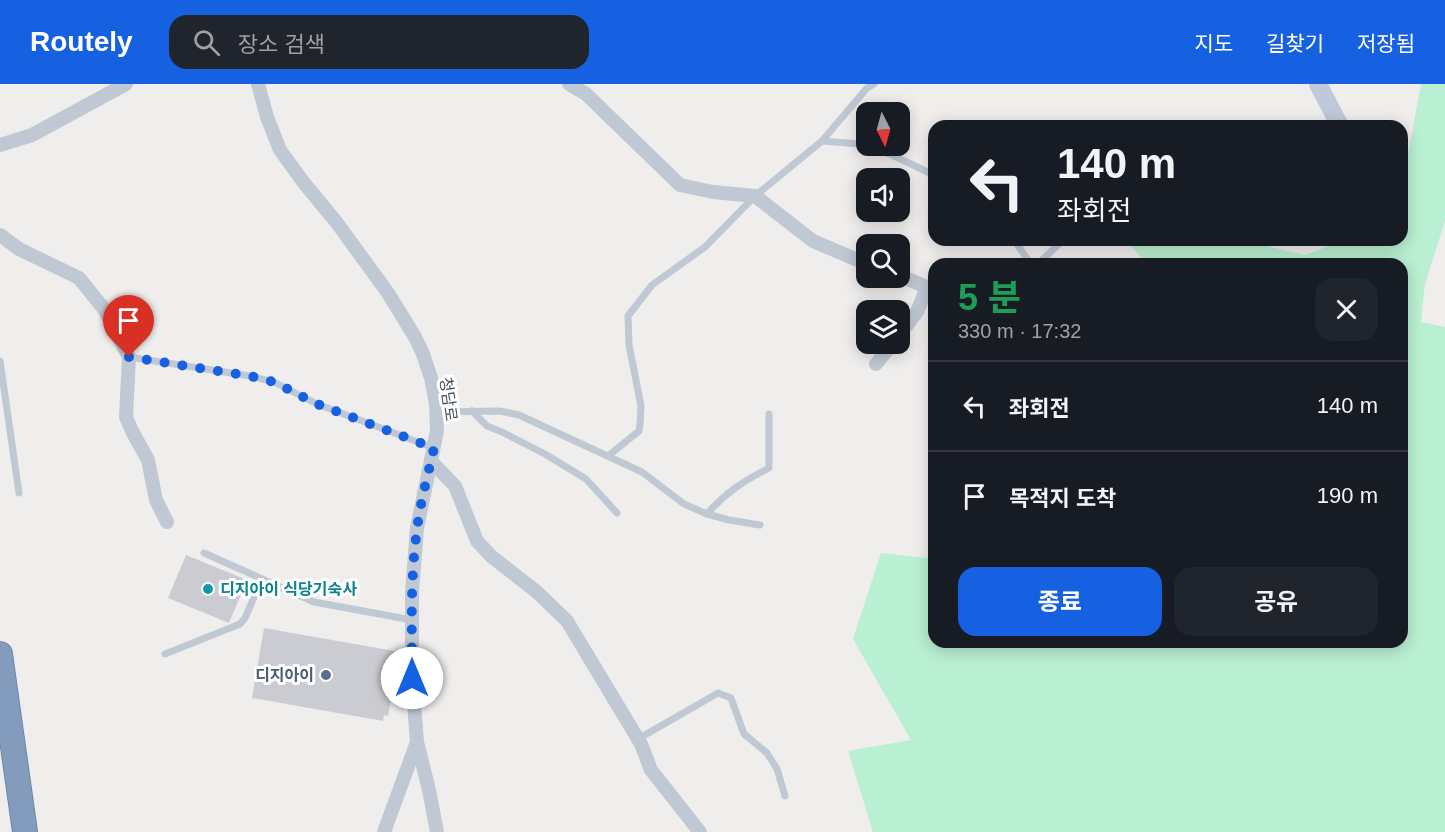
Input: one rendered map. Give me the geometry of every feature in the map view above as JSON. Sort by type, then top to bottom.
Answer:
[{"type":"highway","points":[[0,654],[25,832]]},
{"type":"street","points":[[0,145],[32,135],[126,84]]},
{"type":"street","name":"청담로","points":[[258,84],[267,117],[280,150],[338,223],[388,293],[415,337],[431,378],[437,412],[433,455],[417,528],[412,583],[412,678],[417,742],[384,832]]},
{"type":"street","points":[[569,84],[586,94],[680,185],[713,192],[755,196],[813,241],[856,259]]},
{"type":"street","points":[[1318,84],[1337,120]]},
{"type":"street","points":[[0,235],[19,249],[80,278],[104,309],[129,357],[126,417],[148,460],[156,500],[167,522]]},
{"type":"street","points":[[910,280],[927,287],[917,312],[910,321]]},
{"type":"street","points":[[876,364],[884,354]]},
{"type":"street","points":[[433,455],[455,486],[477,541],[491,556],[537,592],[567,621],[638,739],[651,770],[700,832]]},
{"type":"street","points":[[417,742],[437,832]]},
{"type":"lane","points":[[608,456],[639,430],[640,424],[640,405],[629,345],[628,315],[652,285],[705,247],[755,196],[822,141],[867,88],[874,84]]},
{"type":"lane","points":[[822,141],[861,144],[928,172]]},
{"type":"lane","points":[[1044,258],[1057,246]]},
{"type":"lane","points":[[129,357],[250,376],[274,382],[317,404],[433,455]]},
{"type":"lane","points":[[0,361],[19,493]]},
{"type":"lane","points":[[472,411],[487,426],[545,454],[586,479],[617,513]]},
{"type":"lane","points":[[437,412],[500,411],[519,415],[642,472],[684,504],[707,514],[760,525]]},
{"type":"lane","points":[[707,514],[721,498],[769,468],[769,414]]},
{"type":"lane","points":[[204,553],[324,604],[412,620]]},
{"type":"lane","points":[[165,654],[240,624],[245,618],[262,579]]},
{"type":"lane","points":[[638,739],[718,693],[731,698],[744,734],[767,753],[777,769],[785,796]]},
{"type":"green space","points":[[1421,84],[1445,84],[1445,221],[1425,284],[1421,322],[1445,327],[1445,832],[873,832],[848,751],[911,740],[853,639],[881,553],[928,558],[928,648],[1408,648],[1408,258],[1141,258],[1131,246],[1270,246],[1305,255],[1330,246],[1408,246],[1408,155]]},
{"type":"building","name":"디지아이 식당기숙사","points":[[186,555],[247,580],[229,623],[168,598]]},
{"type":"building","name":"디지아이","points":[[264,628],[400,652],[388,716],[384,715],[383,721],[252,698]]},
{"type":"place","name":"디지아이 식당기숙사","points":[[208,589]]},
{"type":"place","name":"디지아이","points":[[326,675]]},
{"type":"route","points":[[129,357],[250,376],[274,382],[317,404],[434,448],[417,528],[414,555],[412,678]]}]
